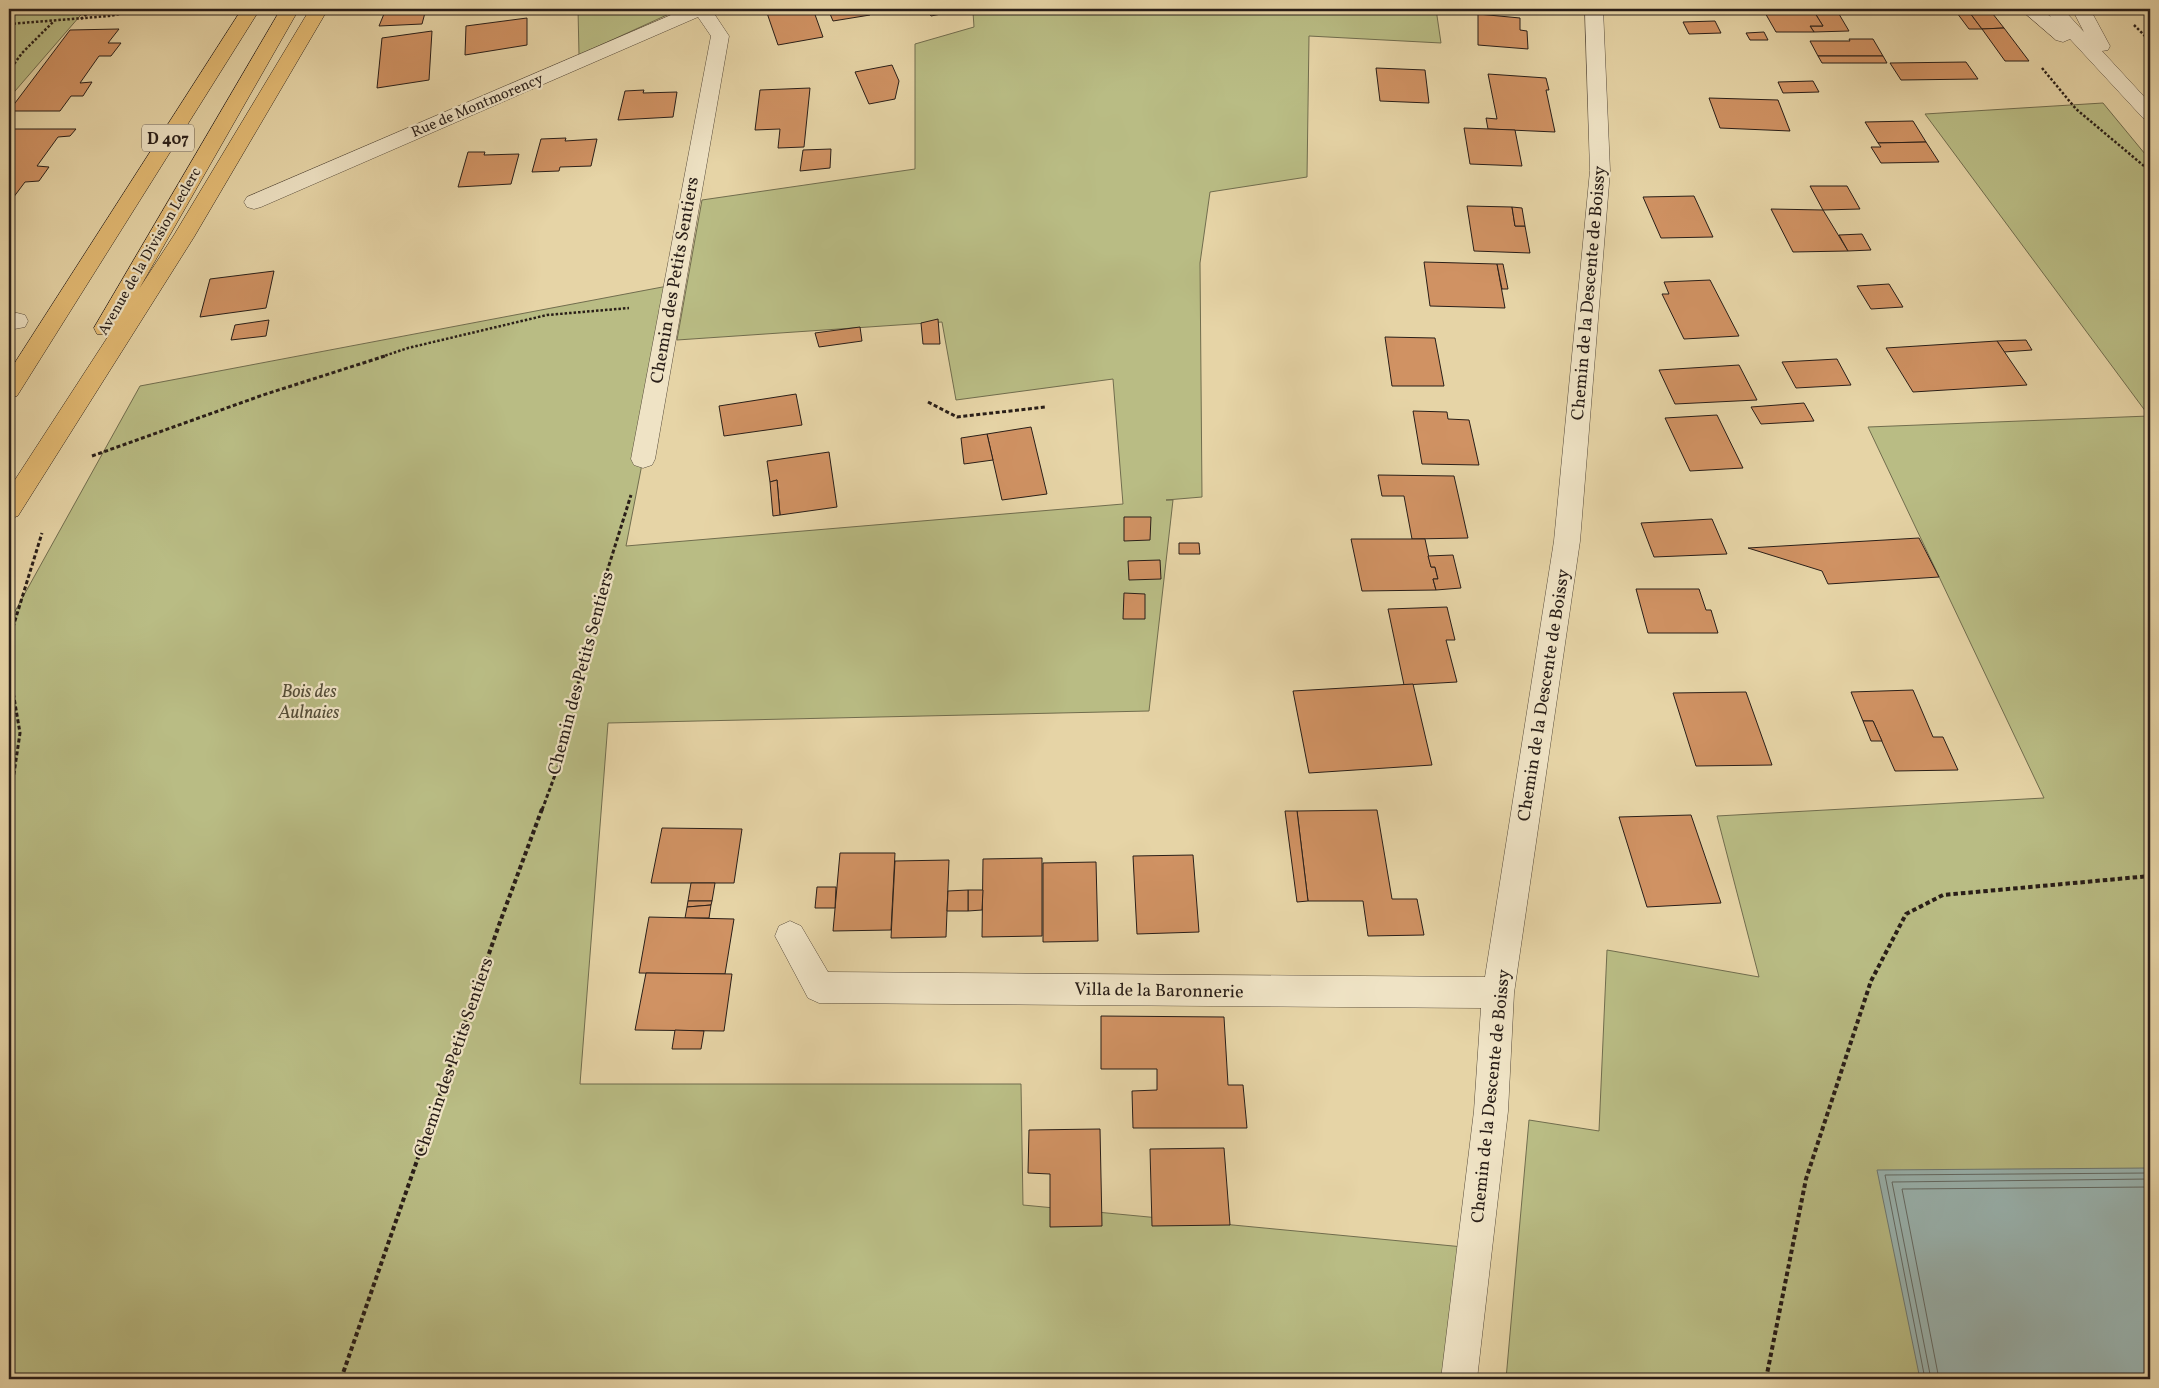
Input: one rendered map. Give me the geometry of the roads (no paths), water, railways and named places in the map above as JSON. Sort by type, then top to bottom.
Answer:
[{"type":"main road","name":"D 407","points":[[9,390],[251,9]]},
{"type":"main road","name":"Avenue de la Division Leclerc","points":[[9,493],[290,9]]},
{"type":"main road","points":[[9,510],[183,237],[320,9]]},
{"type":"street","name":"Rue de Montmorency","points":[[254,202],[701,9]]},
{"type":"street","name":"Chemin des Petits Sentiers","points":[[643,459],[669,305],[720,36],[701,9]]},
{"type":"street","name":"Chemin de la Descente de Boissy","points":[[1459,1379],[1491,1111],[1498,993],[1567,541],[1600,171],[1594,9]]},
{"type":"street","points":[[2029,9],[2120,82]]},
{"type":"street","points":[[2053,9],[2150,114]]},
{"type":"street","points":[[2081,9],[2120,82]]},
{"type":"street","name":"Villa de la Baronnerie","points":[[790,936],[819,987],[1498,993]]},
{"type":"water","points":[[2150,1168],[2150,1379],[1920,1379],[1877,1170]]},
{"type":"park label","name":"Bois des Aulnaies","points":[[309,701]]}]
